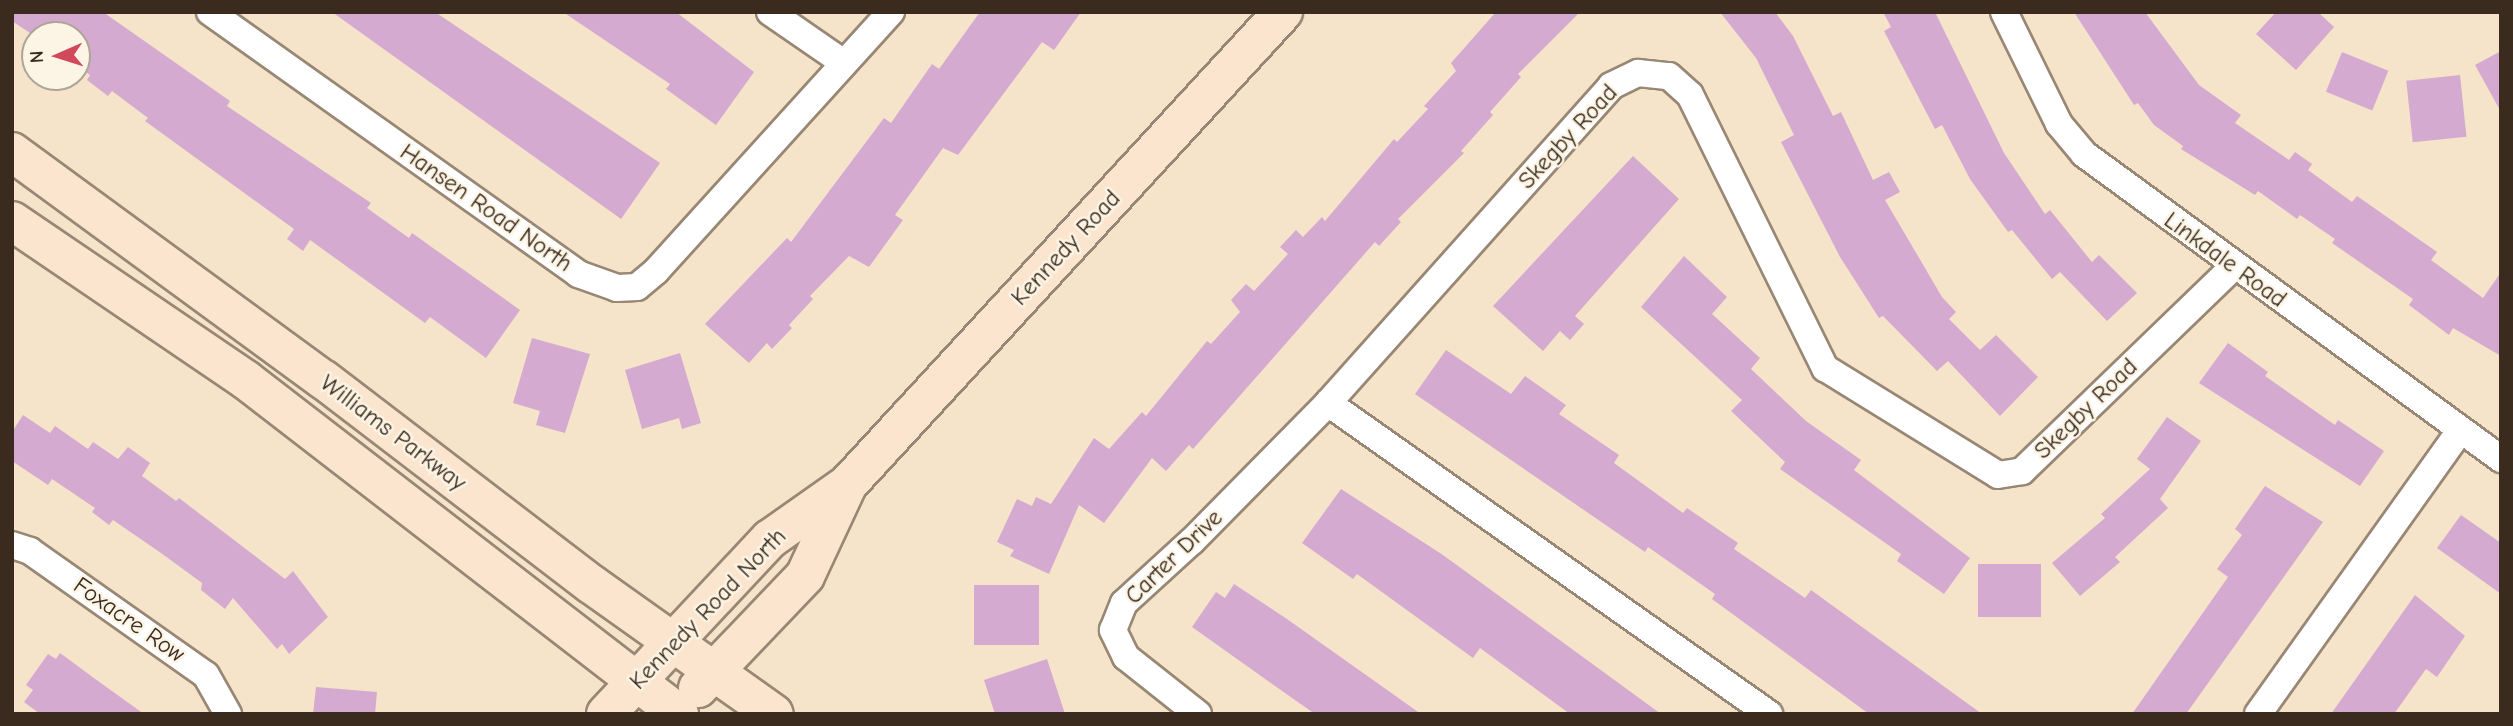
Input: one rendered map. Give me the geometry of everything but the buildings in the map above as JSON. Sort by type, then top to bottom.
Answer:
[{"type":"main road","name":"Kennedy Road","points":[[848,484],[1283,12]]},
{"type":"main road","name":"Williams Parkway","points":[[12,152],[774,714]]},
{"type":"main road","name":"Williams Parkway","points":[[12,221],[246,380],[635,684],[676,713]]},
{"type":"main road","name":"Kennedy Road North","points":[[606,714],[770,539],[848,484]]},
{"type":"main road","name":"Kennedy Road North","points":[[676,713],[806,576],[848,484]]},
{"type":"street","name":"Hansen Road North","points":[[210,12],[578,274],[617,288],[637,287],[656,271],[891,12]]},
{"type":"street","points":[[770,12],[844,63]]},
{"type":"street","name":"Linkdale Road","points":[[2004,12],[2059,124],[2084,154],[2234,267],[2501,458]]},
{"type":"street","name":"Skegby Road","points":[[1328,403],[1611,86],[1638,73],[1669,76],[1689,95],[1825,368],[1998,475],[2022,471],[2234,267]]},
{"type":"street","points":[[1328,403],[1769,714]]},
{"type":"street","name":"Carter Drive","points":[[1198,714],[1126,657],[1113,630],[1124,603],[1192,541],[1328,403]]},
{"type":"street","points":[[2258,714],[2460,431]]},
{"type":"street","name":"Foxacre Row","points":[[12,545],[30,551],[206,675],[228,714]]}]
